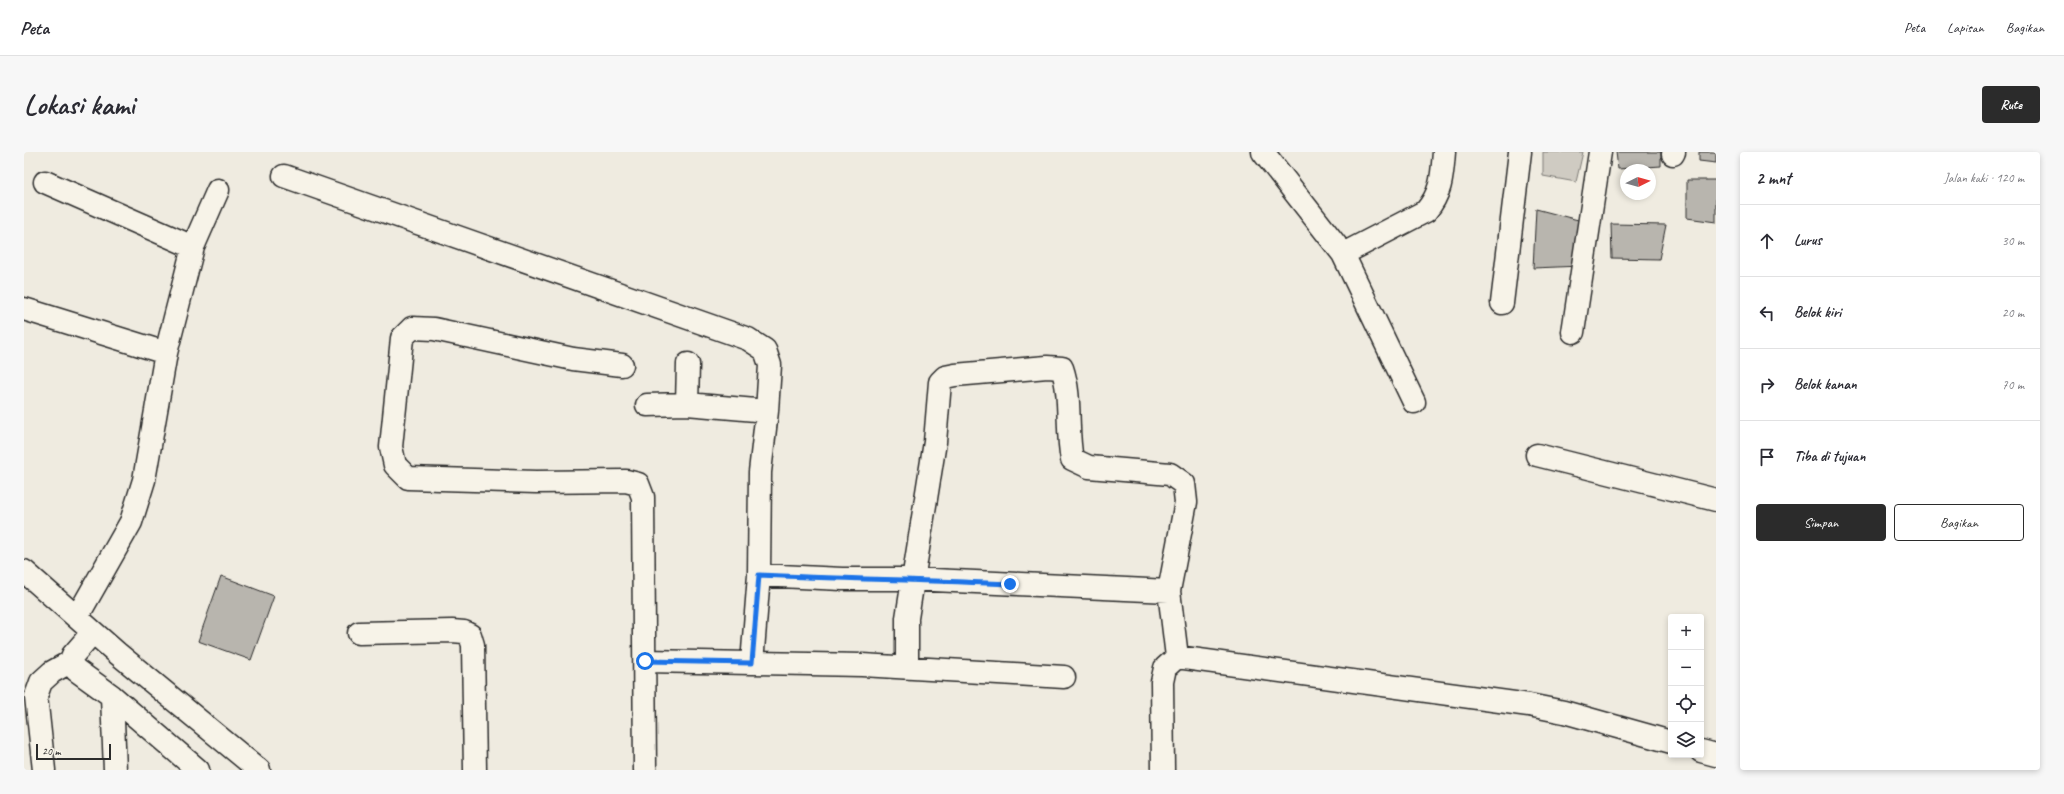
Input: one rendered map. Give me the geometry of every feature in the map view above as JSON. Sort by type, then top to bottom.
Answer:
[{"type":"street","points":[[1263,152],[1343,254],[1414,402]]},
{"type":"street","points":[[1343,254],[1426,211],[1435,200],[1441,185],[1444,152]]},
{"type":"street","points":[[1502,303],[1520,152]]},
{"type":"street","points":[[1573,332],[1600,152]]},
{"type":"street","points":[[284,176],[748,339],[765,350],[770,365],[768,411],[760,472],[759,575],[752,663]]},
{"type":"street","points":[[45,182],[193,247]]},
{"type":"street","points":[[77,618],[131,522],[144,480],[166,353],[193,247],[218,190]]},
{"type":"street","points":[[24,309],[166,353]]},
{"type":"street","points":[[622,365],[573,359],[434,329],[412,328],[402,338],[391,448],[395,465],[408,478],[536,482],[626,481],[638,484],[643,497],[645,770]]},
{"type":"street","points":[[687,404],[688,364]]},
{"type":"street","points":[[907,668],[907,618],[935,442],[940,382],[945,377],[955,375],[1047,367],[1062,368],[1066,379],[1072,459],[1089,467],[1170,474],[1184,484],[1186,502],[1169,591],[1177,657]]},
{"type":"street","points":[[647,406],[687,404],[768,411]]},
{"type":"street","points":[[1537,455],[1716,500]]},
{"type":"street","points":[[24,570],[93,632],[259,770]]},
{"type":"street","points":[[759,575],[842,579],[912,579],[1169,591]]},
{"type":"street","points":[[359,633],[452,631],[464,632],[470,635],[474,653],[475,770]]},
{"type":"street","points":[[44,770],[36,696],[41,682],[52,672],[70,662],[73,655],[93,632]]},
{"type":"street","points":[[1177,657],[1529,705],[1564,712],[1668,741]]},
{"type":"street","points":[[1163,770],[1162,682],[1165,668],[1177,657]]},
{"type":"street","points":[[645,661],[907,668],[1064,677]]},
{"type":"street","points":[[70,662],[76,670],[112,696],[198,770]]},
{"type":"street","points":[[112,696],[114,770]]},
{"type":"street","points":[[1704,752],[1716,755]]},
{"type":"shaded area","points":[[1543,152],[1583,152],[1576,182],[1543,176]]},
{"type":"building","points":[[1616,152],[1661,152],[1661,166],[1656,166],[1656,164],[1620,164],[1620,169],[1618,169]]},
{"type":"building","points":[[1699,152],[1716,152],[1716,163],[1699,161]]},
{"type":"building","points":[[1687,180],[1716,180],[1716,222],[1687,218]]},
{"type":"building","points":[[1536,209],[1582,221],[1581,266],[1533,268]]},
{"type":"building","points":[[1611,224],[1666,225],[1659,259],[1612,258]]},
{"type":"building","points":[[221,576],[274,596],[251,660],[198,641]]},
{"type":"route","points":[[645,661],[752,663],[759,575],[842,579],[912,579],[1010,584]]}]
